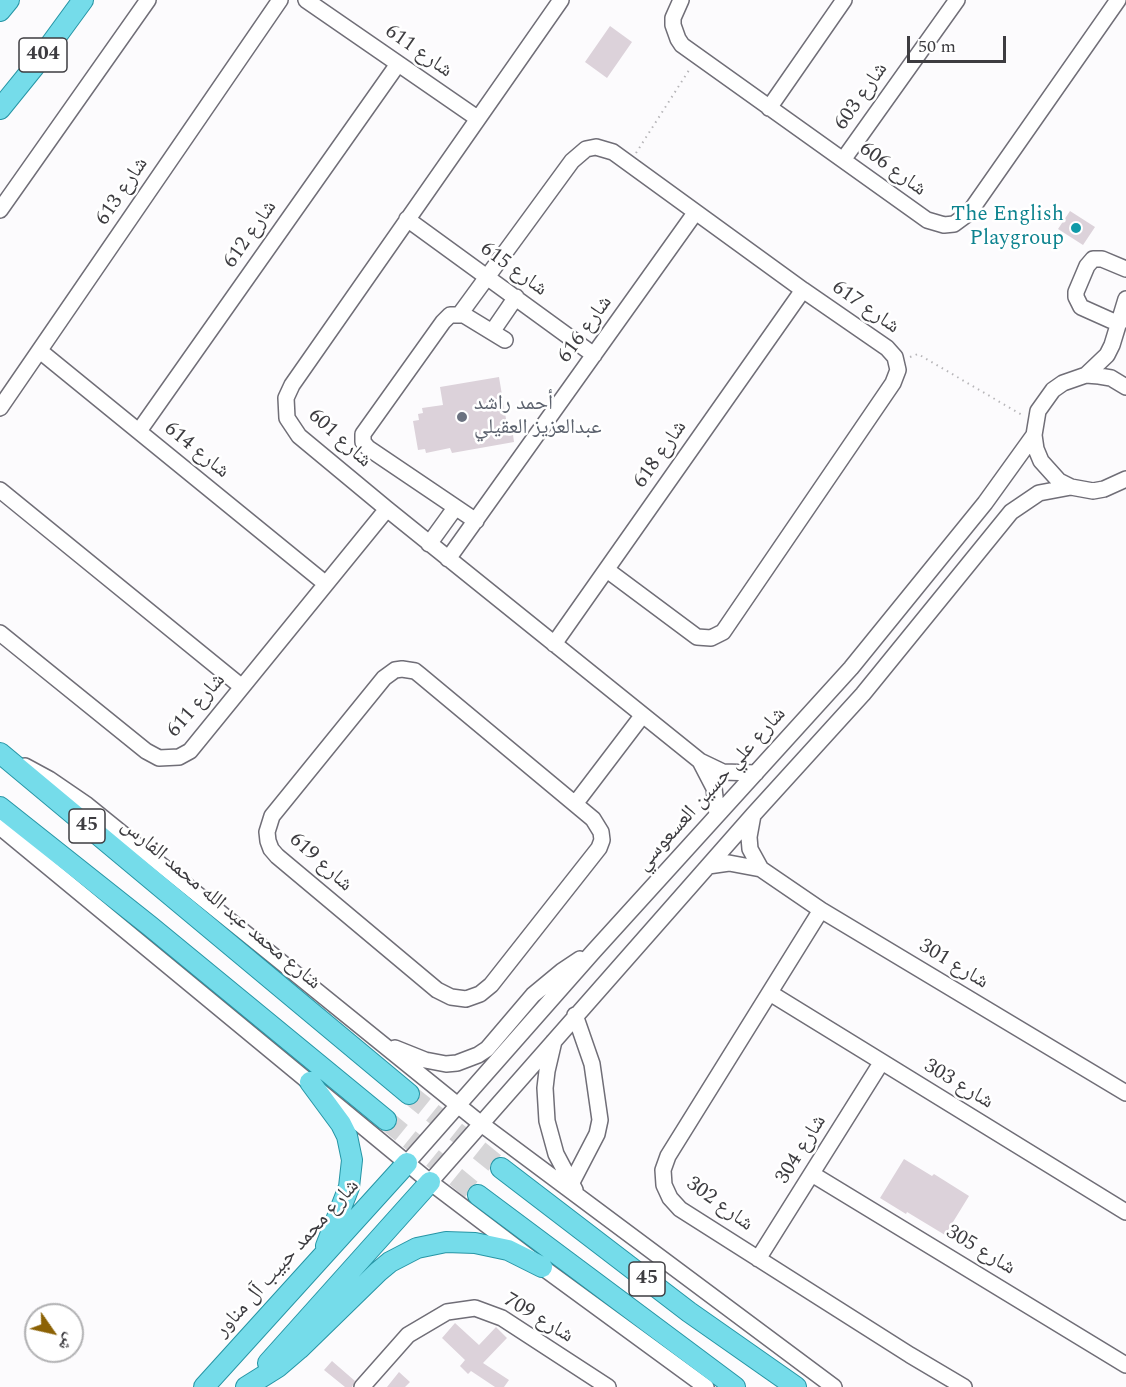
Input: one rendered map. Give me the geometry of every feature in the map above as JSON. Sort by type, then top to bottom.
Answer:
[{"type":"main road","points":[[0,10],[9,0]]},
{"type":"main road","name":"404","points":[[0,109],[83,0]]},
{"type":"main road","name":"شارع محمد عبد الله محمد الفارس","points":[[2,754],[409,1094]]},
{"type":"main road","name":"45","points":[[0,807],[150,926],[386,1120]]},
{"type":"main road","points":[[310,1082],[341,1124],[347,1136],[352,1160],[349,1187],[321,1259]]},
{"type":"main road","name":"شارع محمد حبيب آل مناور","points":[[204,1387],[407,1163]]},
{"type":"main road","name":"45","points":[[501,1168],[689,1312],[796,1387]]},
{"type":"main road","points":[[246,1387],[430,1182]]},
{"type":"main road","name":"45","points":[[478,1195],[735,1387]]},
{"type":"main road","points":[[246,1387],[278,1367],[299,1349],[390,1262],[417,1248],[446,1242],[475,1243],[508,1250],[542,1268]]},
{"type":"street","points":[[0,210],[148,0]]},
{"type":"street","name":"شارع 613","points":[[0,408],[280,0]]},
{"type":"street","name":"شارع 611","points":[[306,0],[477,118]]},
{"type":"street","name":"شارع 601","points":[[561,0],[292,385],[285,404],[287,418],[294,430],[429,544],[700,761],[723,772],[756,772]]},
{"type":"street","name":"شارع 606","points":[[681,0],[673,18],[674,32],[682,45],[927,220],[944,225],[962,219],[969,213],[1118,0]]},
{"type":"street","points":[[769,108],[844,0]]},
{"type":"street","name":"شارع 603","points":[[843,160],[957,0]]},
{"type":"street","name":"شارع 612","points":[[139,431],[398,64]]},
{"type":"street","name":"شارع 617","points":[[455,508],[368,448],[362,438],[365,430],[442,322],[450,315],[460,314],[579,154],[586,149],[605,148],[629,163],[802,290],[887,348],[898,363],[893,383],[723,632],[711,638],[698,637],[607,570]]},
{"type":"street","name":"شارع 616","points":[[448,559],[695,213]]},
{"type":"street","name":"شارع 615","points":[[407,219],[594,355]]},
{"type":"street","points":[[1119,324],[1081,307],[1076,292],[1087,266],[1093,259],[1102,259],[1126,269]]},
{"type":"street","name":"شارع 618","points":[[554,644],[802,290]]},
{"type":"street","points":[[460,314],[498,336],[516,297]]},
{"type":"street","points":[[1086,375],[1107,355],[1126,299]]},
{"type":"street","name":"شارع 614","points":[[40,351],[326,584]]},
{"type":"street","points":[[1086,375],[1111,378],[1126,387]]},
{"type":"street","name":"شارع علي حسين العسعوسي","points":[[407,1163],[889,623],[1002,481],[1034,429],[1038,411],[1053,390],[1074,378],[1086,375]]},
{"type":"street","points":[[1034,429],[1036,448],[1041,461],[1059,481],[1071,487],[1093,491],[1122,484]]},
{"type":"street","points":[[430,1182],[555,1038],[863,694],[1011,512],[1039,493],[1071,487]]},
{"type":"street","points":[[0,490],[242,687]]},
{"type":"street","points":[[429,544],[455,508],[476,521]]},
{"type":"street","name":"شارع 611","points":[[0,633],[146,752],[159,758],[173,759],[190,751],[387,509]]},
{"type":"street","name":"شارع 619","points":[[402,669],[408,669],[420,675],[575,804],[598,825],[602,840],[599,848],[491,985],[480,994],[466,999],[451,997],[437,990],[277,856],[271,849],[267,832],[272,816],[384,678],[395,670],[402,669]]},
{"type":"street","points":[[575,804],[642,716]]},
{"type":"street","points":[[2,754],[49,779],[87,805],[480,1123],[834,1387]]},
{"type":"street","name":"شارع 601","points":[[700,761],[714,788],[717,815]]},
{"type":"street","points":[[753,815],[749,826],[750,849],[761,869]]},
{"type":"street","points":[[0,827],[430,1182],[542,1268],[706,1387]]},
{"type":"street","name":"شارع 301","points":[[708,866],[729,864],[761,869],[821,910],[1126,1093]]},
{"type":"street","name":"شارع 302","points":[[821,910],[664,1162],[662,1178],[666,1192],[675,1204],[758,1259],[909,1355],[964,1387]]},
{"type":"street","points":[[380,1042],[435,1063],[450,1064],[468,1060],[487,1049],[547,983],[561,971],[593,952]]},
{"type":"street","name":"شارع 303","points":[[770,993],[1126,1212]]},
{"type":"street","points":[[571,1184],[597,1134],[600,1120],[592,1064],[575,1016]]},
{"type":"street","points":[[555,1038],[547,1071],[545,1105],[556,1154],[580,1197]]},
{"type":"street","name":"شارع 304","points":[[758,1259],[881,1063]]},
{"type":"street","name":"شارع 305","points":[[812,1174],[1126,1365]]},
{"type":"street","name":"شارع 709","points":[[362,1387],[408,1335],[447,1312],[474,1308],[502,1318],[608,1387]]},
{"type":"path","points":[[629,163],[698,57]]},
{"type":"path","points":[[898,363],[918,354],[1034,429]]},
{"type":"building","points":[[610,26],[632,42],[607,78],[585,62]]},
{"type":"building","name":"The English Playgroup","points":[[1070,211],[1095,227],[1083,245],[1058,229]]},
{"type":"building","name":"أحمد راشد عبدالعزيز العقيلي","points":[[499,377],[507,425],[512,427],[514,442],[452,453],[450,448],[426,453],[425,449],[418,450],[413,421],[419,420],[418,414],[423,413],[422,408],[443,405],[440,387]]},
{"type":"building","points":[[904,1159],[932,1176],[934,1174],[969,1196],[945,1235],[880,1198]]},
{"type":"building","points":[[455,1323],[479,1345],[496,1327],[507,1338],[483,1363],[509,1380],[504,1387],[495,1387],[471,1371],[468,1374],[460,1366],[465,1360],[442,1338]]},
{"type":"building","points":[[332,1361],[355,1381],[352,1387],[345,1387],[324,1370]]},
{"type":"building","points":[[399,1372],[410,1382],[405,1387],[387,1387]]},
{"type":"tunnel","points":[[409,1094],[501,1168]]},
{"type":"tunnel","points":[[386,1120],[478,1195]]},
{"type":"place","name":"The English Playgroup","points":[[1076,228]]},
{"type":"place","name":"أحمد راشد عبدالعزيز العقيلي","points":[[462,417]]}]
